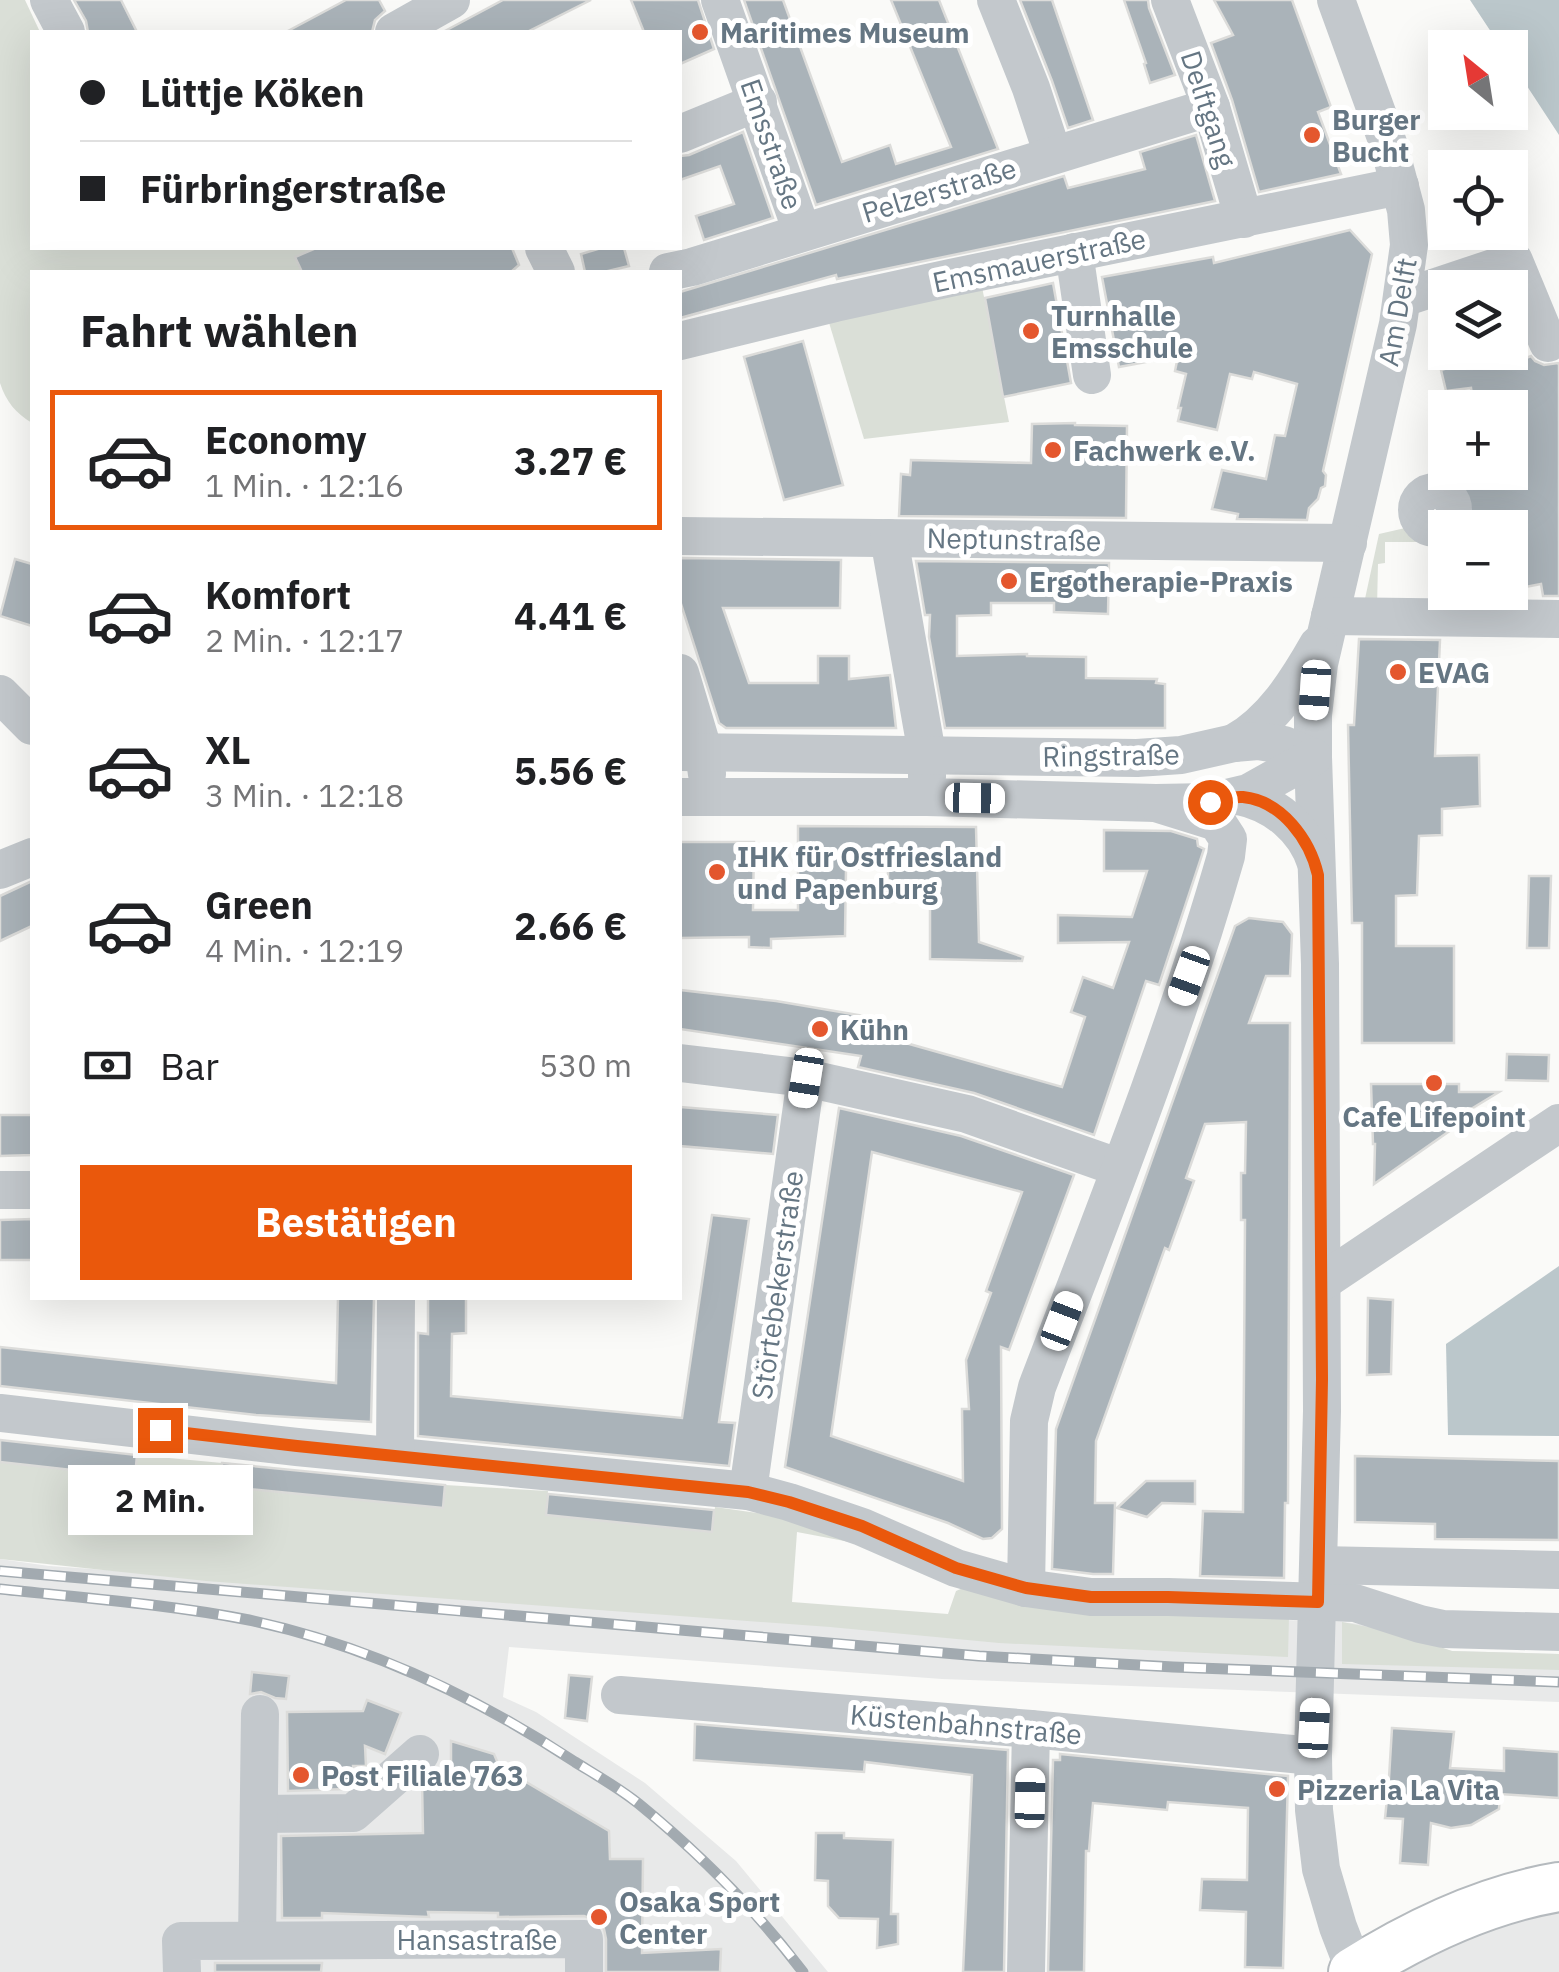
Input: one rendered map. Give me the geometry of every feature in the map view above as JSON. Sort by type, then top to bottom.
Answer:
[{"type":"main road","points":[[1354,1971],[1430,1929],[1505,1900],[1559,1887]]},
{"type":"street","points":[[49,0],[65,30]]},
{"type":"street","points":[[407,22],[451,0]]},
{"type":"street","name":"Emsstraße","points":[[720,0],[802,232]]},
{"type":"street","points":[[996,0],[1031,88],[1052,156]]},
{"type":"street","name":"Delftgang","points":[[1170,0],[1211,108],[1244,219]]},
{"type":"street","name":"Am Delft","points":[[1336,0],[1400,186],[1408,245],[1402,298],[1315,690],[1322,1282],[1313,1756],[1321,1869],[1354,1971]]},
{"type":"street","points":[[682,133],[758,102]]},
{"type":"street","name":"Pelzerstraße","points":[[678,270],[1211,108]]},
{"type":"street","name":"Emsmauerstraße","points":[[682,340],[835,302],[1400,186]]},
{"type":"street","points":[[1074,252],[1092,375]]},
{"type":"street","points":[[1402,298],[1514,262],[1548,343]]},
{"type":"street","name":"Neptunstraße","points":[[682,536],[1350,534],[1418,514]]},
{"type":"street","points":[[890,538],[927,754],[927,797]]},
{"type":"street","points":[[1328,623],[1559,618]]},
{"type":"street","name":"Ringstraße","points":[[1234,743],[1268,718],[1315,650],[1328,623]]},
{"type":"street","points":[[0,684],[30,697]]},
{"type":"street","points":[[682,687],[692,752]]},
{"type":"street","points":[[0,694],[30,724]]},
{"type":"street","name":"Ringstraße","points":[[1258,740],[1275,742],[1313,757],[1264,786],[1238,796],[1210,802],[1156,803],[927,797],[694,797],[692,752],[1136,758],[1181,755],[1258,740]]},
{"type":"street","points":[[1238,796],[1269,806],[1295,827],[1310,848],[1318,875]]},
{"type":"street","points":[[1026,1588],[1029,1421],[1037,1388],[1189,976],[1226,856],[1228,839],[1218,822],[1156,803]]},
{"type":"street","points":[[0,870],[30,857]]},
{"type":"street","points":[[682,1063],[806,1078],[967,1114],[1120,1168]]},
{"type":"street","name":"Störtebekerstraße","points":[[748,1492],[806,1078]]},
{"type":"street","points":[[1322,1282],[1559,1123]]},
{"type":"street","points":[[0,1190],[30,1190]]},
{"type":"street","points":[[394,1456],[396,1300]]},
{"type":"street","points":[[0,1413],[748,1492],[862,1526],[956,1568],[1026,1588],[1091,1597],[1363,1604],[1442,1629],[1559,1632]]},
{"type":"street","points":[[1319,1565],[1559,1570]]},
{"type":"street","name":"Küstenbahnstraße","points":[[620,1695],[1313,1756]]},
{"type":"street","points":[[257,1940],[260,1714]]},
{"type":"street","points":[[1026,1972],[1031,1730]]},
{"type":"street","points":[[258,1814],[352,1813],[420,1754]]},
{"type":"street","name":"Hansastraße","points":[[182,1972],[182,1941],[257,1940],[338,1956],[584,1939],[584,1972]]},
{"type":"shaded area","points":[[0,0],[25,0],[39,30],[30,30],[30,250],[312,250],[296,257],[301,270],[30,270],[30,422],[12,406],[0,383]]},
{"type":"shaded area","points":[[1470,0],[1559,0],[1559,135],[1528,88],[1528,30],[1490,30]]},
{"type":"shaded area","points":[[979,272],[1009,422],[864,439],[824,306]]},
{"type":"shaded area","points":[[1414,526],[1428,536],[1428,542],[1385,542],[1385,563],[1378,564],[1377,607],[1363,608],[1379,534]]},
{"type":"shaded area","points":[[1559,1266],[1559,1436],[1448,1435],[1446,1344]]},
{"type":"shaded area","points":[[137,1455],[222,1463],[220,1485],[443,1508],[445,1485],[548,1491],[546,1515],[712,1532],[715,1507],[771,1515],[855,1543],[797,1532],[792,1602],[948,1614],[956,1591],[963,1588],[1289,1616],[1288,1657],[999,1643],[206,1581],[0,1559],[0,1462],[134,1476]]},
{"type":"shaded area","points":[[0,1559],[49,1566],[963,1630],[1232,1618],[1342,1622],[1452,1651],[1559,1654],[1559,1702],[942,1679],[509,1647],[503,1697],[536,1712],[645,1783],[736,1861],[828,1972],[0,1972]]},
{"type":"shaded area","points":[[1342,1622],[1395,1632],[1452,1651],[1559,1654],[1559,1670],[1342,1664]]},
{"type":"shaded area","points":[[1559,1887],[1559,1972],[1353,1972]]},
{"type":"building","points":[[74,0],[121,0],[136,30],[88,30]]},
{"type":"building","points":[[346,0],[379,0],[385,11],[375,20],[372,30],[290,30]]},
{"type":"building","points":[[503,0],[591,0],[531,30],[447,30]]},
{"type":"building","points":[[631,0],[698,0],[714,49],[682,63],[682,30],[643,30]]},
{"type":"building","points":[[744,0],[783,0],[842,162],[890,145],[896,164],[951,147],[891,0],[939,0],[998,149],[816,205]]},
{"type":"building","points":[[1020,0],[1052,0],[1093,120],[1068,128]]},
{"type":"building","points":[[1124,0],[1148,0],[1175,75],[1150,83]]},
{"type":"building","points":[[1214,0],[1292,0],[1331,107],[1318,112],[1341,174],[1259,192],[1211,43],[1233,35]]},
{"type":"building","points":[[743,132],[773,218],[704,240],[696,216],[734,204],[720,166],[682,179],[682,156]]},
{"type":"building","points":[[1196,135],[1215,201],[837,279],[836,275],[682,317],[682,291],[1064,176],[1068,188],[1145,169],[1140,152]]},
{"type":"building","points":[[1350,230],[1372,254],[1323,471],[1325,486],[1309,508],[1307,520],[1237,519],[1238,514],[1212,509],[1222,470],[1266,479],[1275,435],[1285,436],[1297,384],[1254,372],[1252,379],[1230,374],[1217,430],[1178,421],[1186,374],[1175,371],[1178,356],[1119,367],[1102,277],[1213,257],[1214,263]]},
{"type":"building","points":[[311,250],[513,250],[519,265],[513,270],[301,270],[295,257]]},
{"type":"building","points":[[625,250],[629,266],[585,270],[581,254]]},
{"type":"building","name":"Turnhalle Emsschule","points":[[1053,283],[1071,383],[1003,397],[985,298]]},
{"type":"building","points":[[803,341],[843,485],[784,500],[744,357]]},
{"type":"building","points":[[1531,356],[1544,365],[1558,363],[1559,596],[1543,596],[1541,584],[1528,587],[1528,510],[1458,510],[1455,491],[1528,490],[1528,390],[1446,390],[1441,370],[1528,370]]},
{"type":"building","points":[[1032,424],[1127,426],[1126,518],[899,516],[901,474],[910,475],[911,460],[1031,463]]},
{"type":"building","points":[[682,558],[841,560],[840,608],[723,608],[749,683],[818,683],[818,656],[849,656],[849,679],[890,675],[896,728],[726,728],[719,723],[682,607]]},
{"type":"building","points":[[15,559],[30,563],[30,625],[0,616]]},
{"type":"building","points":[[916,561],[1109,563],[1108,614],[1054,612],[1054,603],[991,603],[991,615],[957,616],[957,656],[1086,657],[1086,678],[1157,679],[1156,683],[1165,684],[1165,728],[945,728],[929,637],[930,615],[925,615]]},
{"type":"building","points":[[1359,639],[1440,640],[1435,756],[1479,755],[1480,806],[1442,809],[1442,835],[1419,836],[1417,895],[1396,896],[1396,946],[1454,946],[1454,1043],[1362,1043],[1362,923],[1352,923],[1348,725],[1354,725]]},
{"type":"building","points":[[798,826],[976,827],[979,942],[1023,957],[1022,961],[930,959],[930,892],[888,892],[888,868],[846,869],[845,936],[771,939],[771,948],[749,947],[749,937],[682,938],[682,842],[754,842],[753,910],[798,910]]},
{"type":"building","points":[[1104,830],[1171,831],[1197,839],[1198,846],[1204,849],[1159,985],[1146,981],[1094,1135],[974,1093],[858,1067],[861,1056],[682,1029],[682,990],[776,1001],[870,1017],[867,1032],[1062,1087],[1085,1017],[1071,1012],[1083,977],[1113,988],[1129,942],[1058,943],[1058,915],[1132,917],[1147,871],[1104,871]]},
{"type":"building","points":[[1529,876],[1551,876],[1549,948],[1527,948]]},
{"type":"building","points":[[30,882],[30,927],[0,941],[0,896]]},
{"type":"building","points":[[1249,918],[1283,922],[1292,934],[1290,976],[1266,976],[1249,1023],[1290,1023],[1288,1503],[1284,1578],[1200,1576],[1203,1511],[1243,1512],[1245,1220],[1241,1220],[1241,1173],[1245,1173],[1246,1122],[1205,1124],[1186,1178],[1194,1181],[1169,1250],[1165,1248],[1096,1441],[1095,1503],[1115,1503],[1113,1574],[1052,1569],[1056,1429],[1235,926]]},
{"type":"building","points":[[1507,1054],[1549,1055],[1548,1081],[1506,1080]]},
{"type":"building","points":[[1371,1084],[1459,1084],[1459,1092],[1499,1092],[1458,1117],[1458,1125],[1374,1184]]},
{"type":"building","points":[[682,1107],[778,1115],[773,1154],[682,1146]]},
{"type":"building","points":[[839,1108],[961,1136],[1074,1175],[1009,1350],[1001,1347],[1002,1529],[992,1538],[983,1539],[948,1523],[785,1467]],"holes":[[[872,1152],[1022,1192],[966,1360],[969,1409],[962,1409],[963,1481],[831,1436]]]},
{"type":"building","points":[[0,1115],[30,1115],[30,1155],[0,1156]]},
{"type":"building","points":[[712,1215],[749,1219],[719,1422],[735,1423],[729,1466],[418,1436],[418,1333],[428,1334],[428,1300],[466,1300],[466,1333],[452,1334],[451,1396],[682,1418]]},
{"type":"building","points":[[30,1219],[30,1260],[0,1260],[0,1220]]},
{"type":"building","points":[[1368,1298],[1393,1300],[1391,1374],[1367,1375]]},
{"type":"building","points":[[338,1300],[374,1300],[371,1422],[256,1415],[0,1386],[0,1347],[336,1383]]},
{"type":"building","points":[[0,1440],[137,1455],[135,1477],[0,1462]]},
{"type":"building","points":[[1355,1456],[1559,1461],[1559,1540],[1435,1539],[1435,1524],[1355,1522]]},
{"type":"building","points":[[222,1463],[445,1485],[443,1508],[219,1486]]},
{"type":"building","points":[[1146,1481],[1195,1481],[1195,1504],[1162,1503],[1147,1517],[1117,1508]]},
{"type":"building","points":[[548,1494],[714,1510],[712,1532],[546,1515]]},
{"type":"building","points":[[252,1672],[289,1676],[286,1699],[261,1692],[250,1694]]},
{"type":"building","points":[[569,1675],[592,1677],[587,1721],[565,1718]]},
{"type":"building","points":[[367,1700],[401,1713],[385,1754],[365,1746],[366,1766],[353,1766],[353,1783],[346,1789],[288,1791],[287,1712],[363,1711]]},
{"type":"building","points":[[695,1724],[1008,1750],[1004,1972],[963,1972],[972,1775],[865,1762],[864,1772],[694,1760]]},
{"type":"building","points":[[1392,1728],[1454,1732],[1450,1768],[1504,1771],[1504,1748],[1559,1752],[1559,1798],[1500,1794],[1499,1809],[1471,1825],[1451,1828],[1431,1823],[1428,1865],[1400,1863],[1403,1819],[1385,1818],[1387,1799],[1376,1799],[1379,1777],[1389,1778]]},
{"type":"building","points":[[451,1741],[494,1754],[499,1766],[609,1831],[610,1859],[643,1859],[642,1953],[721,1949],[720,1972],[606,1972],[604,1929],[596,1920],[584,1916],[498,1917],[498,1913],[428,1912],[429,1917],[322,1913],[322,1918],[282,1918],[281,1836],[423,1833],[422,1782],[444,1782],[444,1763],[451,1763]]},
{"type":"building","points":[[1060,1754],[1288,1776],[1283,1968],[1245,1967],[1246,1912],[1200,1910],[1202,1879],[1247,1880],[1248,1808],[1168,1802],[1167,1810],[1093,1803],[1086,1851],[1084,1972],[1048,1972],[1053,1760],[1060,1760]]},
{"type":"building","points":[[816,1833],[893,1840],[891,1914],[898,1914],[898,1944],[877,1948],[878,1919],[839,1918],[828,1906],[828,1881],[815,1880]]},
{"type":"building","points":[[215,1963],[322,1963],[321,1972],[215,1972]]},
{"type":"railway","points":[[0,1571],[979,1656],[1559,1682]]},
{"type":"railway","points":[[0,1589],[249,1620],[336,1643],[459,1695],[537,1738],[639,1804],[726,1883],[803,1972]]},
{"type":"place","name":"Maritimes Museum","points":[[700,32]]},
{"type":"place","name":"Burger Bucht","points":[[1312,135]]},
{"type":"place","name":"Turnhalle Emsschule","points":[[1031,331]]},
{"type":"place","name":"Fachwerk e.V.","points":[[1053,450]]},
{"type":"place","name":"Ergotherapie-Praxis","points":[[1009,581]]},
{"type":"place","name":"EVAG","points":[[1398,672]]},
{"type":"place","name":"IHK für Ostfriesland und Papenburg","points":[[717,872]]},
{"type":"place","name":"Kühn","points":[[820,1029]]},
{"type":"place","name":"Cafe Lifepoint","points":[[1434,1083]]},
{"type":"place","name":"Post Filiale 763","points":[[301,1775]]},
{"type":"place","name":"Pizzeria La Vita","points":[[1277,1789]]},
{"type":"place","name":"Osaka Sport Center","points":[[599,1917]]},
{"type":"route","points":[[160,1430],[748,1492],[862,1526],[956,1568],[1026,1588],[1091,1597],[1318,1602],[1322,1379],[1318,875],[1307,843],[1280,814],[1238,796],[1210,802]]}]
